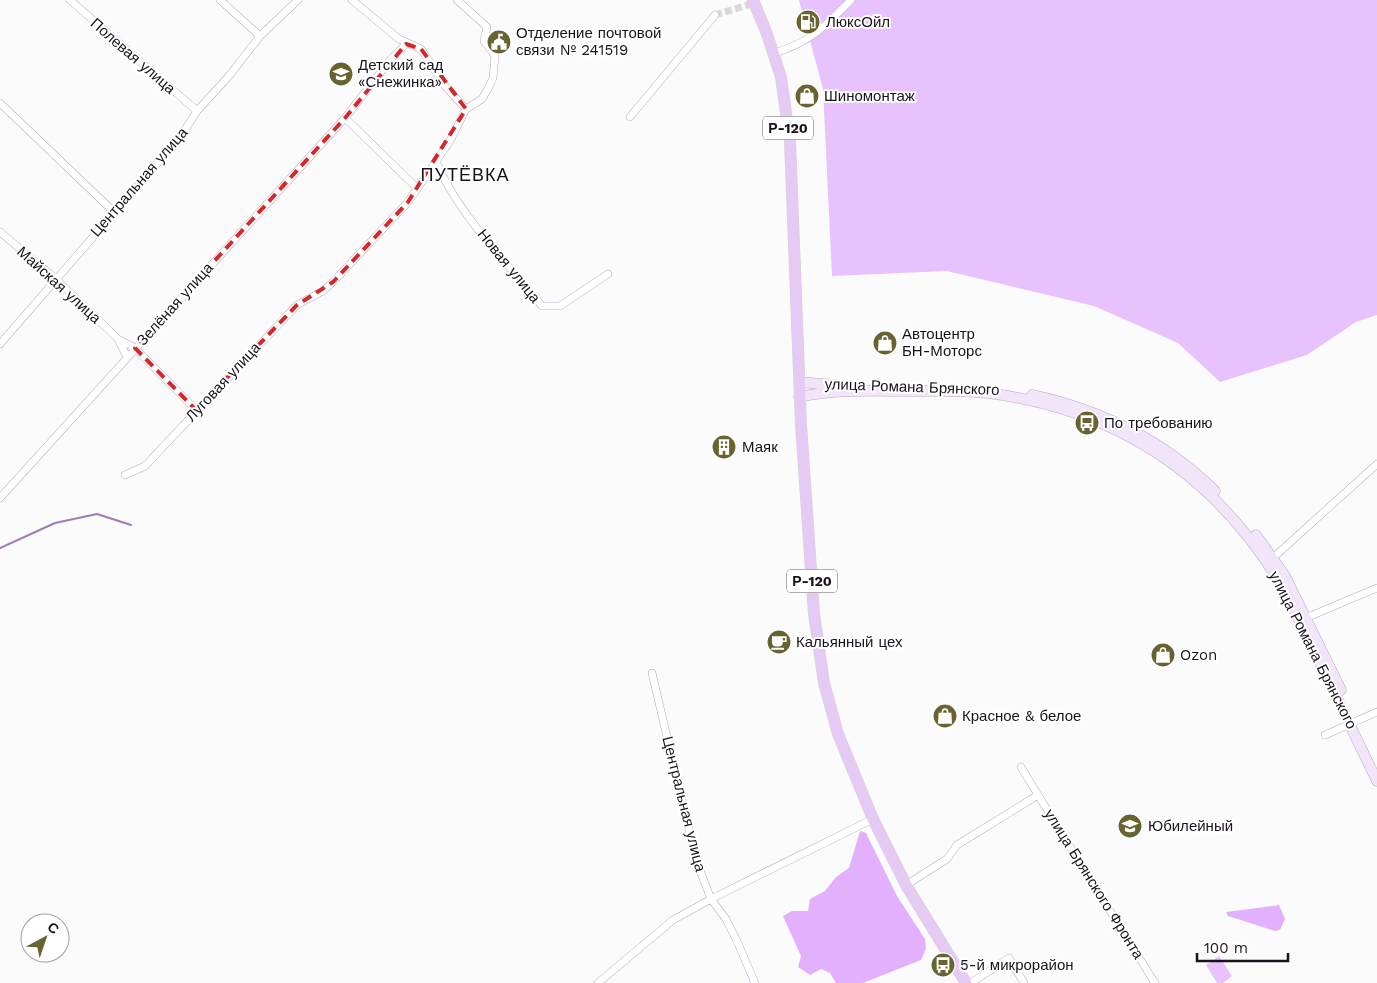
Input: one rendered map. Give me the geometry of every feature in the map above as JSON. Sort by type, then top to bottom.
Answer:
[{"type":"main road","name":"Р-120","points":[[753,0],[774,53],[786,108],[792,162],[799,397],[814,614],[822,672],[838,734],[873,819],[906,885],[966,983]]},
{"type":"main road","name":"улица Романа Брянского","points":[[799,382],[835,386],[986,388],[1036,396],[1092,411],[1139,433],[1184,464],[1238,513],[1274,558],[1308,617],[1377,781]]},
{"type":"main road","name":"улица Романа Брянского","points":[[799,397],[830,390],[987,393],[1024,399],[1070,412],[1126,434],[1156,450],[1207,492],[1234,519],[1269,563],[1377,765]]},
{"type":"street","name":"Полевая улица","points":[[70,0],[196,111]]},
{"type":"street","points":[[220,0],[260,36]]},
{"type":"street","name":"Центральная улица","points":[[0,344],[181,136],[196,111],[229,76],[260,36],[298,0]]},
{"type":"street","points":[[352,0],[406,44],[421,49],[446,87],[466,110]]},
{"type":"street","name":"Луговая улица","points":[[125,475],[145,466],[196,410],[298,305],[324,291],[408,202],[436,161],[466,110],[476,104],[490,87],[493,78],[495,56],[484,40],[487,27],[458,0]]},
{"type":"street","points":[[774,53],[806,41],[819,32],[852,0]]},
{"type":"street","points":[[630,117],[715,16]]},
{"type":"street","name":"Зелёная улица","points":[[0,498],[345,118],[391,59],[406,44]]},
{"type":"street","points":[[0,103],[114,212]]},
{"type":"street","points":[[345,118],[417,188]]},
{"type":"street","name":"Новая улица","points":[[436,161],[444,181],[461,206],[542,306],[560,306],[608,274]]},
{"type":"street","points":[[424,178],[430,176],[444,181]]},
{"type":"street","name":"Майская улица","points":[[0,232],[56,279],[118,339]]},
{"type":"street","points":[[118,339],[135,348],[196,410]]},
{"type":"street","points":[[118,339],[127,357]]},
{"type":"street","points":[[1274,558],[1377,464]]},
{"type":"street","points":[[1308,617],[1377,588]]},
{"type":"street","name":"Центральная улица","points":[[652,674],[696,860],[711,899],[734,934],[755,983]]},
{"type":"street","points":[[1325,735],[1377,712]]},
{"type":"street","points":[[1021,767],[1038,795]]},
{"type":"street","name":"улица Брянского Фронта","points":[[906,885],[947,859],[957,845],[1038,795],[1155,983]]},
{"type":"street","points":[[598,983],[673,920],[711,899],[873,819]]},
{"type":"street","points":[[971,983],[1009,958],[1024,983]]},
{"type":"highlighted area","points":[[406,44],[421,49],[466,109],[408,202],[333,282],[297,305],[196,410],[135,348],[345,118]]},
{"type":"shaded area","points":[[799,0],[1377,0],[1377,315],[1356,322],[1307,355],[1220,382],[1178,343],[1094,306],[947,271],[832,276],[823,89]]},
{"type":"shaded area","points":[[860,831],[866,833],[897,896],[925,939],[926,949],[921,960],[863,983],[836,983],[830,973],[821,969],[810,975],[798,967],[801,956],[783,916],[792,911],[808,911],[810,899],[825,891],[836,877],[849,868]]},
{"type":"shaded area","points":[[1279,905],[1285,919],[1280,930],[1275,931],[1228,916],[1226,912]]},
{"type":"shaded area","points":[[1219,956],[1232,976],[1223,983],[1217,983],[1206,965]]},
{"type":"waterway","points":[[0,548],[55,523],[97,514],[131,525]]},
{"type":"tunnel","points":[[715,15],[754,3]]},
{"type":"place","name":"ЛюксОйл","points":[[808,22]]},
{"type":"place","name":"Отделение почтовой связи № 241519","points":[[499,42]]},
{"type":"place","name":"Детский сад «Снежинка»","points":[[341,74]]},
{"type":"place","name":"Шиномонтаж","points":[[807,96]]},
{"type":"place","name":"Автоцентр БН-Моторс","points":[[885,343]]},
{"type":"place","name":"По требованию","points":[[1087,423]]},
{"type":"place","name":"Маяк","points":[[724,447]]},
{"type":"place","name":"Кальянный цех","points":[[779,642]]},
{"type":"place","name":"Ozon","points":[[1163,655]]},
{"type":"place","name":"Красное & белое","points":[[945,716]]},
{"type":"place","name":"Юбилейный","points":[[1130,826]]},
{"type":"place","name":"5-й микрорайон","points":[[943,965]]},
{"type":"district","name":"ПУТЁВКА","points":[[465,175]]}]
